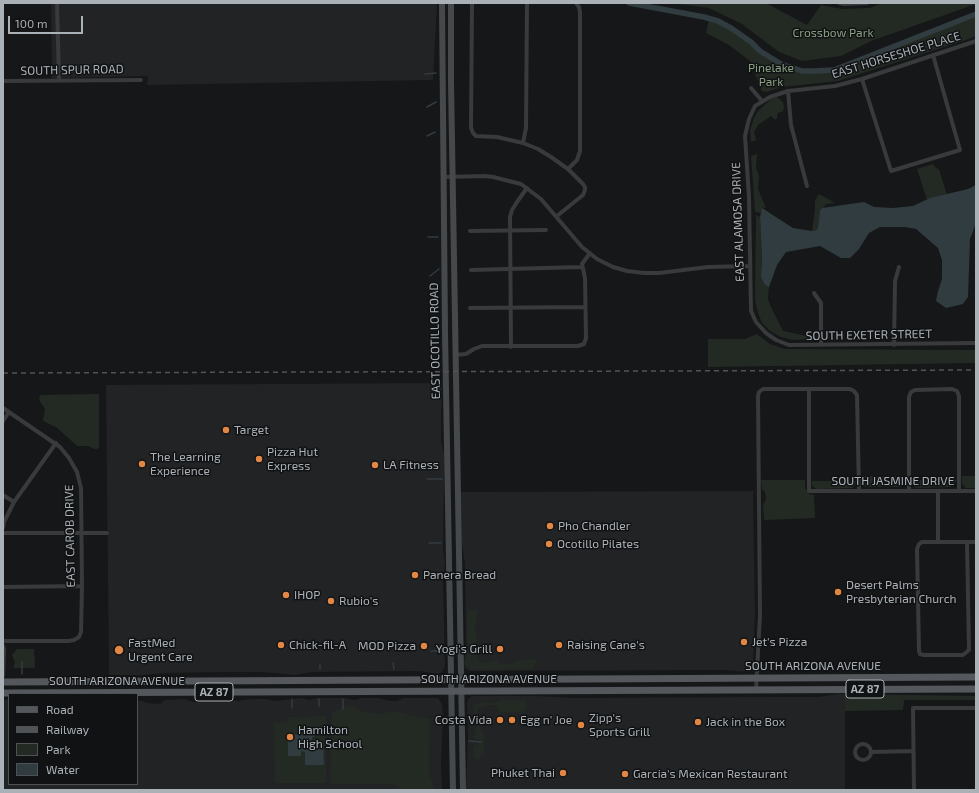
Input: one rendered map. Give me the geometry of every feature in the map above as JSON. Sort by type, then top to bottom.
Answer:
[{"type":"main road","name":"EAST OCOTILLO ROAD","points":[[442,3],[443,177],[453,790]]},
{"type":"main road","name":"EAST OCOTILLO ROAD","points":[[451,3],[462,790]]},
{"type":"main road","points":[[449,555],[458,555]]},
{"type":"main road","name":"SOUTH ARIZONA AVENUE","points":[[3,682],[976,677]]},
{"type":"main road","name":"SOUTH ARIZONA AVENUE","points":[[3,693],[976,689]]},
{"type":"street","points":[[57,3],[59,80]]},
{"type":"street","points":[[472,3],[472,133],[476,136],[497,137],[523,143],[551,156],[568,169],[583,184],[585,190],[583,195],[557,216]]},
{"type":"street","points":[[523,143],[526,128],[527,3]]},
{"type":"street","points":[[568,169],[577,160],[580,151],[580,12],[579,6],[576,3]]},
{"type":"street","points":[[839,3],[867,3]]},
{"type":"street","name":"EAST HORSESHOE PLACE","points":[[754,106],[770,97],[788,91],[835,86],[862,79],[976,41]]},
{"type":"street","points":[[862,79],[891,171],[960,150],[933,55]]},
{"type":"street","name":"SOUTH SPUR ROAD","points":[[3,81],[141,80]]},
{"type":"street","points":[[751,88],[762,101]]},
{"type":"street","points":[[788,91],[791,125],[807,186]]},
{"type":"street","name":"EAST ALAMOSA DRIVE","points":[[754,106],[748,120],[745,136],[749,197],[751,311],[756,322],[766,333]]},
{"type":"street","points":[[443,177],[493,177],[521,184],[541,199],[578,242],[590,253],[613,267],[627,271],[659,273],[708,267],[750,266]]},
{"type":"street","points":[[511,347],[510,217],[512,210],[527,188]]},
{"type":"street","points":[[470,231],[546,230]]},
{"type":"street","points":[[455,355],[466,354],[478,347],[582,345],[585,341],[585,275],[582,263],[590,253]]},
{"type":"street","points":[[470,270],[582,267]]},
{"type":"street","points":[[894,345],[895,281],[899,267]]},
{"type":"street","points":[[814,292],[821,303],[821,345]]},
{"type":"street","points":[[470,308],[585,307]]},
{"type":"street","name":"SOUTH EXETER STREET","points":[[766,333],[776,340],[789,345],[976,344]]},
{"type":"street","points":[[756,690],[760,615],[758,497],[759,392],[763,389],[850,389],[854,391],[857,395],[859,491]]},
{"type":"street","name":"SOUTH JASMINE DRIVE","points":[[809,389],[809,491],[976,491]]},
{"type":"street","points":[[909,491],[909,397],[911,392],[915,390],[952,389],[957,391],[959,396],[959,491]]},
{"type":"street","name":"EAST CAROB DRIVE","points":[[3,408],[56,443],[69,458],[77,472],[81,488],[80,533],[82,586],[81,632],[79,637],[68,641],[3,641]]},
{"type":"street","points":[[3,421],[9,412]]},
{"type":"street","points":[[3,528],[4,522],[14,502],[56,443]]},
{"type":"street","points":[[938,491],[938,542]]},
{"type":"street","points":[[3,495],[14,502]]},
{"type":"street","points":[[3,533],[106,532]]},
{"type":"street","points":[[967,542],[969,650],[965,654],[924,656],[920,654],[919,651],[917,549],[919,544],[922,542],[938,542],[967,542],[976,542]]},
{"type":"street","points":[[3,587],[82,586]]},
{"type":"street","points":[[3,646],[3,676]]},
{"type":"street","points":[[914,790],[913,708],[976,708]]},
{"type":"street","points":[[871,752],[913,751]]},
{"type":"shaded area","points":[[51,3],[437,3],[433,80],[147,85],[148,76],[52,78]]},
{"type":"shaded area","points":[[442,383],[441,440],[444,453],[443,547],[445,563],[443,581],[445,667],[441,673],[438,674],[420,671],[312,672],[295,675],[262,672],[224,672],[109,675],[106,385]]},
{"type":"shaded area","points":[[754,491],[755,612],[753,666],[750,672],[724,670],[470,671],[465,668],[465,564],[462,544],[461,492]]},
{"type":"shaded area","points":[[845,694],[845,790],[466,790],[468,736],[467,702],[472,696],[538,696],[572,698],[818,697]]},
{"type":"shaded area","name":"Hamilton High School","points":[[301,698],[309,700],[317,698],[345,698],[355,700],[361,698],[379,698],[397,701],[403,698],[438,698],[442,704],[443,713],[441,762],[442,790],[3,790],[3,700],[8,699],[8,785],[138,785],[138,701],[160,704],[165,700],[185,699],[193,702],[224,699],[238,701],[266,699],[276,701]]},
{"type":"green space","name":"Crossbow Park","points":[[670,3],[766,3],[807,25],[821,5],[842,9],[870,8],[882,3],[976,4],[871,41],[841,56],[802,61],[779,52],[742,24],[709,8]]},
{"type":"green space","name":"Pinelake Park","points":[[976,15],[976,36],[966,40],[838,81],[782,87],[766,92],[762,91],[750,61],[729,45],[706,33],[709,19],[730,28],[763,54],[781,65],[797,70],[822,72],[833,71],[850,65]]},
{"type":"green space","points":[[777,97],[783,102],[783,111],[778,113],[775,120],[771,116],[758,125],[754,132],[756,140],[751,142],[750,131],[758,111],[771,99]]},
{"type":"green space","points":[[757,154],[756,168],[759,176],[758,189],[766,208],[763,207],[761,213],[755,212],[751,156]]},
{"type":"green space","points":[[933,164],[939,169],[947,195],[927,200],[917,169]]},
{"type":"green space","points":[[818,195],[821,195],[835,203],[827,204],[820,210],[817,230],[812,231],[815,201]]},
{"type":"green space","points":[[756,215],[760,217],[762,256],[761,268],[765,285],[769,287],[768,299],[771,307],[783,331],[807,336],[816,336],[812,339],[793,340],[781,337],[770,331],[762,323],[755,300]]},
{"type":"green space","points":[[757,334],[770,344],[785,349],[976,350],[976,363],[708,367],[708,339],[745,339]]},
{"type":"green space","points":[[99,394],[99,447],[97,449],[88,446],[77,446],[56,427],[43,420],[45,409],[39,400],[40,395]]},
{"type":"green space","points":[[861,476],[906,476],[906,483],[901,487],[866,487],[861,484]]},
{"type":"green space","points":[[962,476],[976,476],[976,488],[966,488],[962,484]]},
{"type":"green space","points":[[761,480],[805,480],[805,488],[809,494],[814,495],[815,518],[764,520],[763,505],[766,499],[765,492],[762,489]]},
{"type":"green space","points":[[912,480],[956,480],[955,484],[951,487],[916,488],[912,485]]},
{"type":"green space","points":[[812,481],[856,481],[856,484],[852,488],[817,489],[812,486]]},
{"type":"green space","points":[[470,610],[478,610],[475,625],[477,647],[476,653],[478,660],[483,663],[498,659],[498,662],[502,664],[515,663],[518,660],[536,659],[534,667],[532,669],[470,669],[465,664],[468,646],[467,613]]},
{"type":"green space","points":[[17,649],[34,649],[35,668],[13,668],[15,662],[12,655]]},
{"type":"green space","points":[[845,694],[976,696],[976,700],[904,700],[903,710],[845,711]]},
{"type":"green space","points":[[501,700],[525,700],[527,708],[523,712],[499,712],[496,705],[487,705],[478,708],[476,718],[484,736],[484,754],[480,757],[480,759],[475,760],[474,745],[478,745],[479,739],[474,738],[476,727],[473,707],[481,702],[494,703]]},
{"type":"green space","points":[[351,706],[364,712],[378,714],[396,711],[430,719],[429,776],[434,790],[403,790],[397,785],[389,784],[330,784],[332,713],[338,709]]},
{"type":"green space","points":[[326,716],[326,783],[275,783],[274,723],[287,723],[287,717]]},
{"type":"water","points":[[976,185],[976,223],[970,239],[968,297],[963,304],[946,308],[936,301],[942,279],[942,260],[938,248],[916,229],[905,227],[880,227],[869,233],[859,249],[850,258],[841,258],[820,246],[786,252],[777,265],[769,287],[765,285],[761,277],[762,256],[760,217],[762,208],[793,228],[812,231],[817,230],[820,210],[822,208],[864,202],[874,207],[893,208],[913,206],[930,198],[968,189]]},
{"type":"water","points":[[302,730],[312,730],[314,732],[314,737],[310,740],[310,748],[307,748],[311,751],[314,751],[314,743],[323,743],[324,765],[305,765],[305,752],[301,751],[301,756],[288,756],[288,739],[291,735],[302,734]]},
{"type":"waterway","points":[[629,3],[718,21],[731,28],[751,42],[760,51],[781,64],[802,71],[834,70],[976,14]]},
{"type":"waterway","points":[[425,74],[436,73]]},
{"type":"waterway","points":[[427,107],[436,102]]},
{"type":"waterway","points":[[427,136],[435,132]]},
{"type":"waterway","points":[[428,237],[438,237]]},
{"type":"waterway","points":[[430,276],[439,269]]},
{"type":"waterway","points":[[427,479],[442,479]]},
{"type":"waterway","points":[[429,543],[441,543]]},
{"type":"waterway","points":[[431,651],[442,651]]},
{"type":"waterway","points":[[22,662],[22,674]]},
{"type":"waterway","points":[[393,663],[394,669]]},
{"type":"waterway","points":[[320,664],[320,669]]},
{"type":"waterway","points":[[292,699],[292,708]]},
{"type":"waterway","points":[[319,699],[319,706]]},
{"type":"waterway","points":[[343,699],[343,709]]},
{"type":"waterway","points":[[469,741],[481,742]]},
{"type":"railway","points":[[3,373],[976,370]]},
{"type":"place","name":"Target","points":[[226,430]]},
{"type":"place","name":"Pizza Hut Express","points":[[259,459]]},
{"type":"place","name":"The Learning Experience","points":[[142,464]]},
{"type":"place","name":"LA Fitness","points":[[375,465]]},
{"type":"place","name":"Pho Chandler","points":[[550,526]]},
{"type":"place","name":"Ocotillo Pilates","points":[[549,544]]},
{"type":"place","name":"Panera Bread","points":[[415,575]]},
{"type":"place","name":"Desert Palms Presbyterian Church","points":[[838,592]]},
{"type":"place","name":"IHOP","points":[[286,595]]},
{"type":"place","name":"Rubio's","points":[[331,601]]},
{"type":"place","name":"Jet's Pizza","points":[[744,642]]},
{"type":"place","name":"Chick-fil-A","points":[[281,645]]},
{"type":"place","name":"Raising Cane's","points":[[559,645]]},
{"type":"place","name":"MOD Pizza","points":[[424,646]]},
{"type":"place","name":"Yogi's Grill","points":[[500,649]]},
{"type":"place","name":"FastMed Urgent Care","points":[[119,650]]},
{"type":"place","name":"Costa Vida","points":[[500,720]]},
{"type":"place","name":"Egg n' Joe","points":[[512,720]]},
{"type":"place","name":"Jack in the Box","points":[[698,722]]},
{"type":"place","name":"Zipp's Sports Grill","points":[[581,725]]},
{"type":"place","name":"Hamilton High School","points":[[290,737]]},
{"type":"place","name":"Phuket Thai","points":[[563,773]]},
{"type":"place","name":"Garcia's Mexican Restaurant","points":[[625,774]]}]
